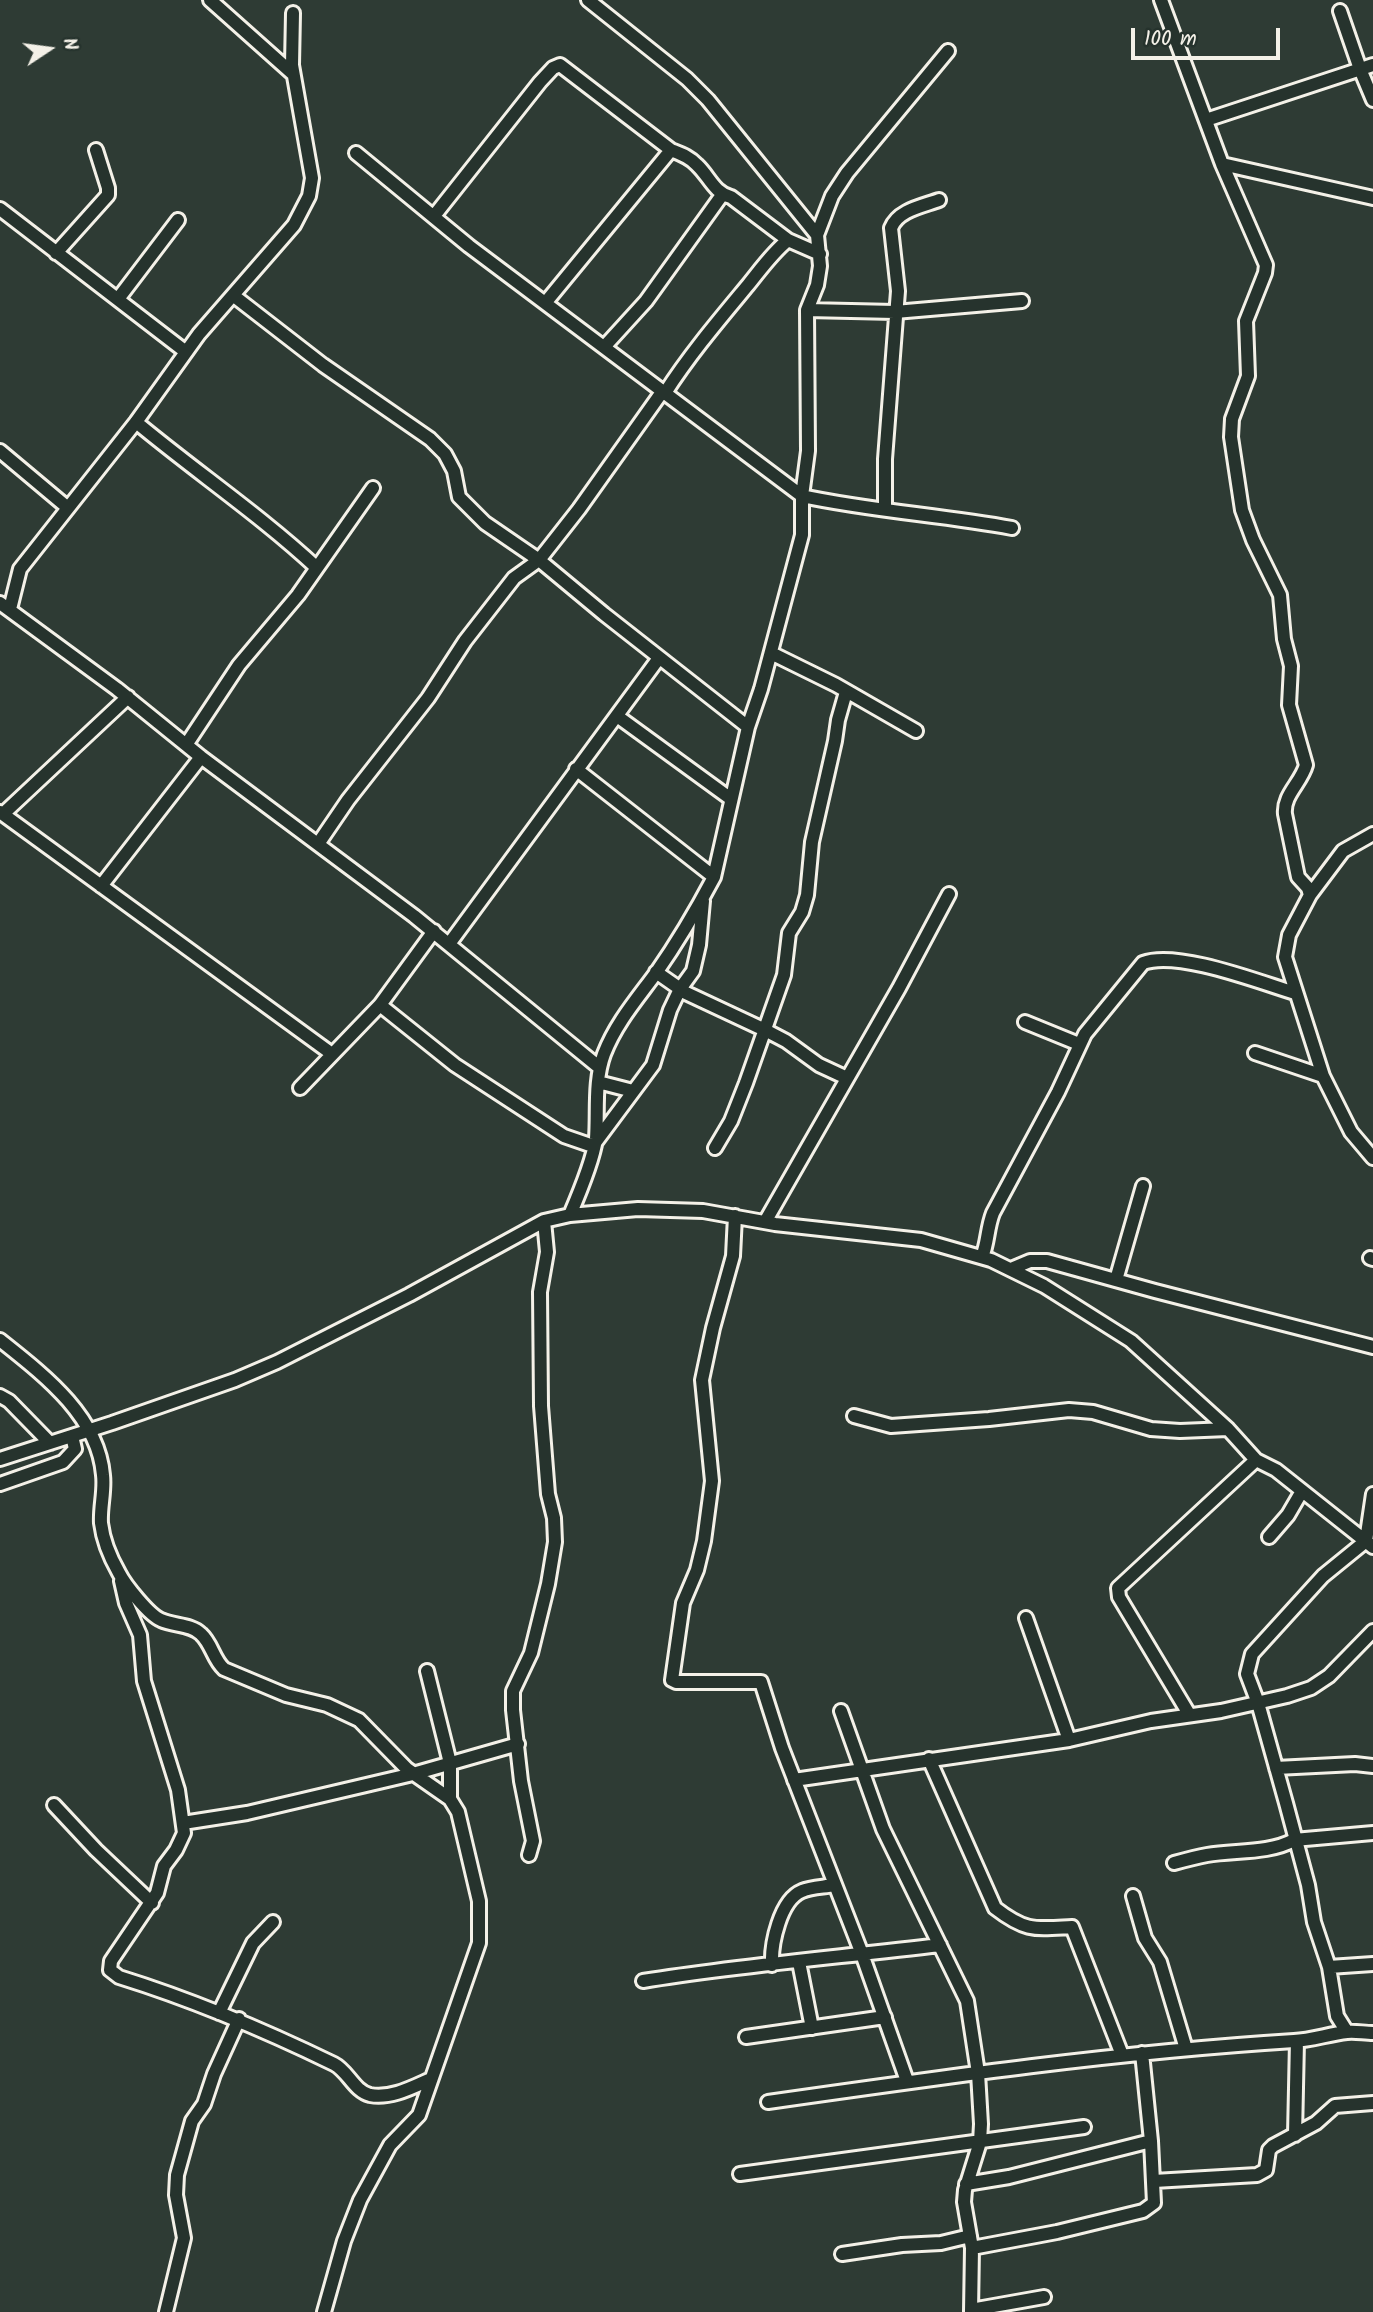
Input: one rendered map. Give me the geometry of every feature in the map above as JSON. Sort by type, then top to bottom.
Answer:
[{"type":"street","points":[[210,0],[293,74]]},
{"type":"street","points":[[588,0],[694,86],[817,235]]},
{"type":"street","points":[[1161,0],[1222,164],[1266,265],[1246,321],[1248,376],[1236,407],[1231,437],[1242,509],[1253,540],[1280,595],[1284,639],[1291,666],[1289,705],[1306,765],[1284,806],[1298,877],[1308,888],[1310,895]]},
{"type":"street","points":[[1340,11],[1373,100]]},
{"type":"street","points":[[293,13],[293,74],[312,178],[309,196],[294,225],[186,352],[136,422],[20,569],[5,606],[434,931],[600,1068]]},
{"type":"street","points":[[570,1214],[594,1144],[600,1068],[612,1037],[704,897],[714,877],[748,727],[771,653],[802,535],[802,496],[808,451],[807,310],[817,285],[820,254],[817,235],[832,196],[847,173],[948,51]]},
{"type":"street","points":[[435,216],[540,82],[558,65],[671,150],[697,164],[722,195],[731,197],[788,240],[820,254]]},
{"type":"street","points":[[1206,120],[1373,65]]},
{"type":"street","points":[[56,253],[108,195],[96,150]]},
{"type":"street","points":[[546,302],[671,150]]},
{"type":"street","points":[[356,153],[469,246],[802,496],[842,505],[962,519],[1012,528]]},
{"type":"street","points":[[1222,164],[1373,198]]},
{"type":"street","points":[[604,346],[646,301],[722,195]]},
{"type":"street","points":[[885,509],[894,312],[898,291],[892,237],[894,219],[939,200]]},
{"type":"street","points":[[0,209],[186,352]]},
{"type":"street","points":[[118,299],[178,220]]},
{"type":"street","points":[[318,844],[514,578],[539,560],[726,308],[774,252],[788,240]]},
{"type":"street","points":[[234,296],[323,365],[430,439],[446,454],[454,471],[459,497],[485,523],[539,560],[748,727]]},
{"type":"street","points":[[807,310],[894,312],[1022,301]]},
{"type":"street","points":[[136,422],[187,465],[256,514],[317,568]]},
{"type":"street","points":[[0,451],[68,508]]},
{"type":"street","points":[[186,745],[248,654],[274,625],[317,568],[373,488]]},
{"type":"street","points":[[771,653],[916,732]]},
{"type":"street","points":[[449,944],[659,658]]},
{"type":"street","points":[[715,1148],[732,1121],[785,975],[789,933],[802,912],[807,895],[812,842],[846,692]]},
{"type":"street","points":[[128,698],[2,813],[332,1054]]},
{"type":"street","points":[[617,716],[731,799]]},
{"type":"street","points":[[101,886],[201,757]]},
{"type":"street","points":[[576,769],[714,877]]},
{"type":"street","points":[[1373,834],[1343,851],[1310,895],[1285,946],[1287,969],[1323,1076],[1351,1132],[1373,1158]]},
{"type":"street","points":[[765,1222],[949,894]]},
{"type":"street","points":[[594,1144],[653,1065],[658,1043],[680,989],[693,971],[699,945],[704,897]]},
{"type":"street","points":[[300,1088],[380,1005],[434,931]]},
{"type":"street","points":[[982,1257],[987,1246],[987,1226],[1080,1044],[1143,963],[1154,959],[1170,959],[1231,973],[1295,993]]},
{"type":"street","points":[[656,972],[680,989],[786,1041],[819,1065],[847,1078]]},
{"type":"street","points":[[380,1005],[455,1065],[564,1136],[594,1144]]},
{"type":"street","points":[[1025,1022],[1080,1044]]},
{"type":"street","points":[[1255,1053],[1323,1076]]},
{"type":"street","points":[[598,1082],[633,1091]]},
{"type":"street","points":[[1116,1280],[1143,1186]]},
{"type":"street","points":[[0,1459],[235,1380],[277,1362],[409,1295],[544,1221],[570,1214],[672,1209],[910,1238],[950,1247],[1011,1269],[1091,1314],[1132,1341],[1228,1429],[1256,1460],[1276,1470],[1370,1544]]},
{"type":"street","points":[[736,1216],[733,1256],[702,1380],[712,1481],[705,1541],[697,1570],[683,1603],[672,1680],[761,1682],[794,1780],[862,1954],[907,2081]]},
{"type":"street","points":[[529,1855],[533,1840],[523,1794],[513,1691],[531,1653],[555,1542],[541,1406],[540,1293],[547,1252],[544,1221]]},
{"type":"street","points":[[1011,1269],[1038,1259],[1373,1348]]},
{"type":"street","points":[[0,1340],[30,1363],[80,1414],[99,1447],[103,1473],[101,1524],[121,1576],[126,1603],[140,1635],[144,1681],[178,1790],[184,1833],[164,1866],[152,1903],[111,1961],[110,1970],[119,1977],[239,2019],[344,2070],[358,2089],[368,2095],[404,2091],[431,2080]]},
{"type":"street","points":[[0,1396],[9,1401],[50,1443]]},
{"type":"street","points":[[854,1416],[891,1426],[1069,1410],[1093,1412],[1151,1429],[1228,1429]]},
{"type":"street","points":[[0,1484],[63,1462],[75,1449],[72,1436]]},
{"type":"street","points":[[1189,1714],[1119,1597],[1118,1588],[1256,1460]]},
{"type":"street","points":[[1269,1537],[1288,1516],[1302,1491]]},
{"type":"street","points":[[1370,1544],[1373,1494]]},
{"type":"street","points":[[1347,2032],[1337,2016],[1329,1966],[1314,1922],[1308,1885],[1258,1703],[1247,1674],[1252,1654],[1323,1576],[1370,1544]]},
{"type":"street","points":[[121,1576],[158,1619],[200,1632],[217,1663],[224,1669],[286,1695],[327,1705],[359,1720],[390,1754],[413,1774],[450,1799],[458,1812],[479,1901],[479,1943],[419,2115],[390,2146],[360,2200],[344,2241],[324,2312]]},
{"type":"street","points":[[1026,1618],[1069,1740]]},
{"type":"street","points":[[794,1780],[1069,1740],[1287,1696],[1320,1682],[1342,1664],[1373,1630]]},
{"type":"street","points":[[427,1671],[450,1763],[450,1799]]},
{"type":"street","points":[[841,1712],[883,1829],[967,2001],[978,2073],[980,2142],[966,2185],[964,2202],[971,2242],[971,2311],[1044,2297]]},
{"type":"street","points":[[183,1823],[247,1813],[413,1774],[517,1744]]},
{"type":"street","points":[[929,1759],[995,1908],[1016,1924],[1034,1929],[1072,1927],[1122,2055]]},
{"type":"street","points":[[1276,1768],[1356,1764],[1373,1766]]},
{"type":"street","points":[[54,1805],[96,1850],[152,1903]]},
{"type":"street","points":[[1174,1863],[1208,1855],[1271,1847],[1294,1840],[1373,1833]]},
{"type":"street","points":[[772,1965],[771,1947],[776,1926],[796,1895],[805,1890],[834,1885]]},
{"type":"street","points":[[1133,1896],[1145,1938],[1160,1962],[1186,2049]]},
{"type":"street","points":[[219,2013],[253,1942],[273,1922]]},
{"type":"street","points":[[643,1981],[724,1968],[940,1945]]},
{"type":"street","points":[[799,1962],[812,2028]]},
{"type":"street","points":[[1329,1966],[1373,1964]]},
{"type":"street","points":[[746,2037],[885,2017]]},
{"type":"street","points":[[166,2312],[184,2238],[176,2195],[177,2175],[192,2121],[204,2104],[239,2019]]},
{"type":"street","points":[[768,2102],[907,2081],[1122,2055],[1252,2042],[1297,2041],[1347,2032],[1373,2033]]},
{"type":"street","points":[[1295,2135],[1297,2041]]},
{"type":"street","points":[[842,2254],[902,2245],[971,2242],[1057,2232],[1143,2211],[1154,2203],[1154,2181],[1142,2053]]},
{"type":"street","points":[[1154,2181],[1257,2175],[1266,2170],[1269,2150],[1317,2123],[1335,2106],[1373,2103]]},
{"type":"street","points":[[740,2174],[1084,2127]]},
{"type":"street","points":[[966,2185],[1009,2177],[1151,2141]]}]
